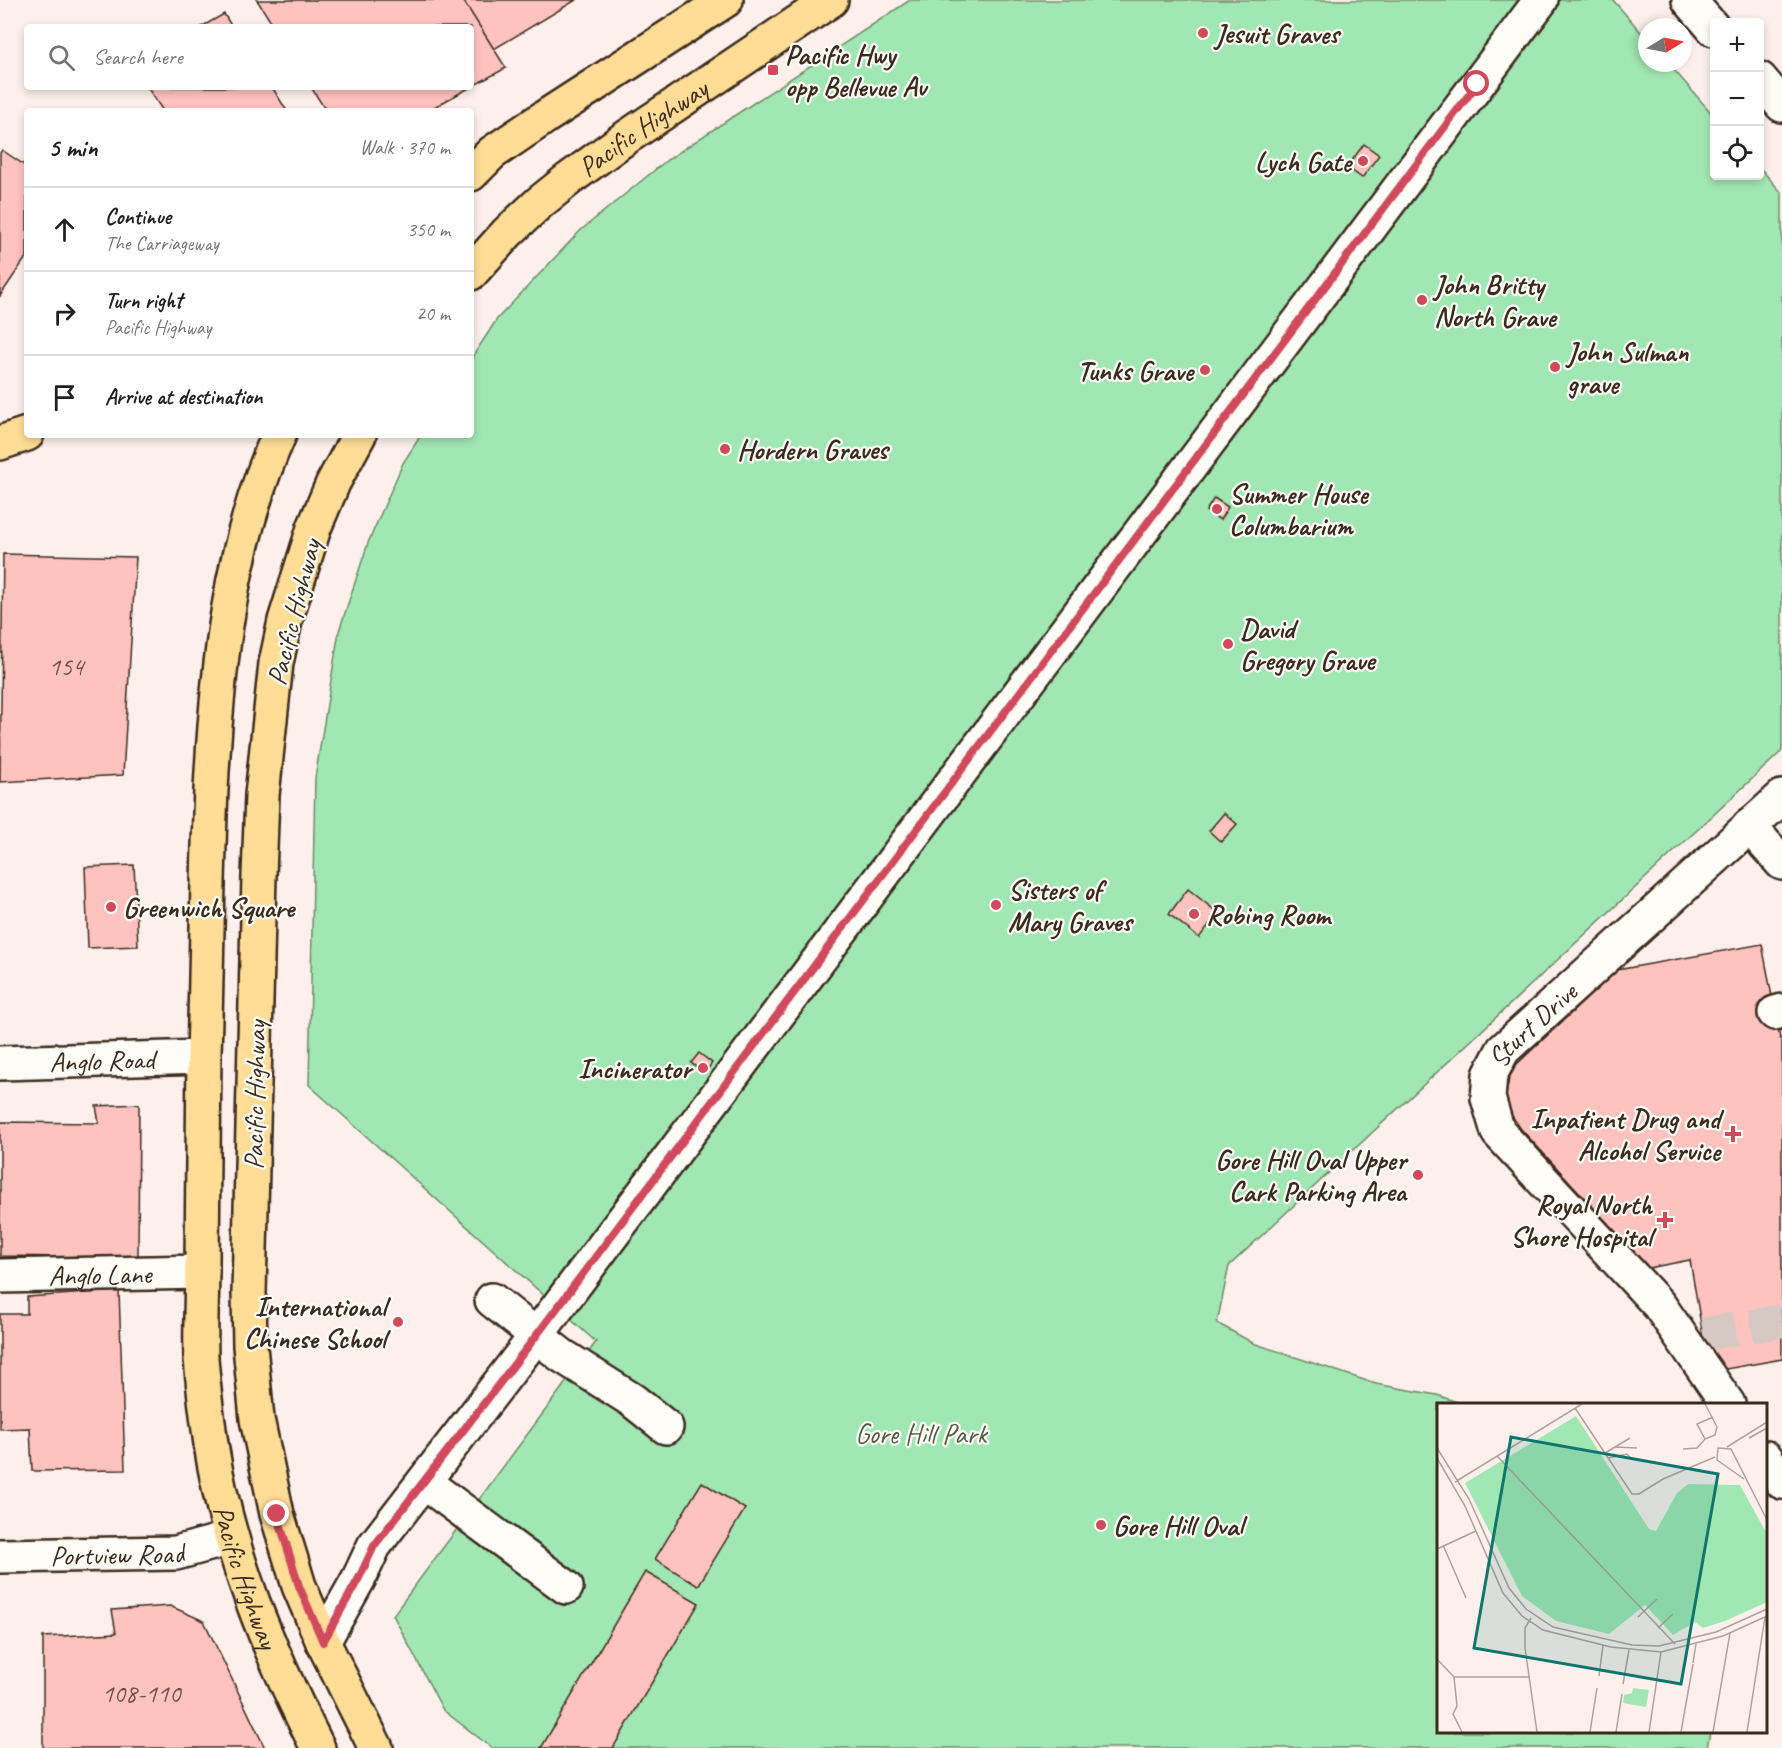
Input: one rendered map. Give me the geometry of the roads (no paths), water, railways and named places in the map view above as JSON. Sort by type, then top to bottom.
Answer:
[{"type":"main road","name":"Pacific Highway","points":[[474,171],[492,153],[545,117],[726,0]]},
{"type":"main road","name":"Pacific Highway","points":[[474,270],[507,233],[569,179],[621,141],[831,0]]},
{"type":"main road","points":[[0,443],[24,435]]},
{"type":"main road","name":"Pacific Highway","points":[[278,438],[243,541],[228,613],[216,707],[209,841],[202,1127],[201,1358],[211,1443],[231,1538],[258,1618],[318,1748]]},
{"type":"main road","name":"Pacific Highway","points":[[354,438],[314,528],[283,631],[276,663],[262,795],[249,1293],[250,1347],[258,1419],[277,1514],[299,1586],[323,1642],[376,1748]]},
{"type":"street","points":[[323,1642],[374,1546],[536,1336],[1541,0]]},
{"type":"street","points":[[1689,0],[1710,24]]},
{"type":"street","points":[[1764,85],[1782,105]]},
{"type":"street","name":"Sturt Drive","points":[[1727,1403],[1693,1336],[1659,1305],[1498,1132],[1488,1098],[1490,1075],[1503,1050],[1782,797]]},
{"type":"street","points":[[1749,826],[1782,863]]},
{"type":"street","name":"Anglo Road","points":[[0,1063],[204,1058]]},
{"type":"street","name":"Anglo Lane","points":[[0,1276],[202,1272]]},
{"type":"street","points":[[492,1300],[561,1355],[632,1400],[666,1427]]},
{"type":"street","points":[[1767,1460],[1782,1482]]},
{"type":"street","points":[[424,1482],[566,1587]]},
{"type":"street","name":"Portview Road","points":[[0,1556],[176,1553],[231,1538]]},
{"type":"tunnel","points":[[1703,1334],[1782,1321]]},
{"type":"place","name":"Jesuit Graves","points":[[1203,33]]},
{"type":"place","name":"Pacific Hwy opp Bellevue Av","points":[[773,70]]},
{"type":"place","name":"Lych Gate","points":[[1363,161]]},
{"type":"place","name":"John Britty North Grave","points":[[1422,300]]},
{"type":"place","name":"John Sulman grave","points":[[1555,367]]},
{"type":"place","name":"Tunks Grave","points":[[1205,370]]},
{"type":"place","name":"Hordern Graves","points":[[725,449]]},
{"type":"place","name":"Summer House Columbarium","points":[[1217,509]]},
{"type":"place","name":"David Gregory Grave","points":[[1228,644]]},
{"type":"place","name":"Sisters of Mary Graves","points":[[996,905]]},
{"type":"place","name":"Greenwich Square","points":[[111,907]]},
{"type":"place","name":"Robing Room","points":[[1194,914]]},
{"type":"place","name":"Incinerator","points":[[703,1068]]},
{"type":"place","name":"Inpatient Drug and Alcohol Service","points":[[1733,1134]]},
{"type":"place","name":"Gore Hill Oval Upper Cark Parking Area","points":[[1418,1175]]},
{"type":"place","name":"Royal North Shore Hospital","points":[[1665,1220]]},
{"type":"place","name":"International Chinese School","points":[[398,1322]]},
{"type":"place","name":"Gore Hill Oval","points":[[1101,1525]]},
{"type":"park label","name":"Gore Hill Park","points":[[921,1433]]}]
